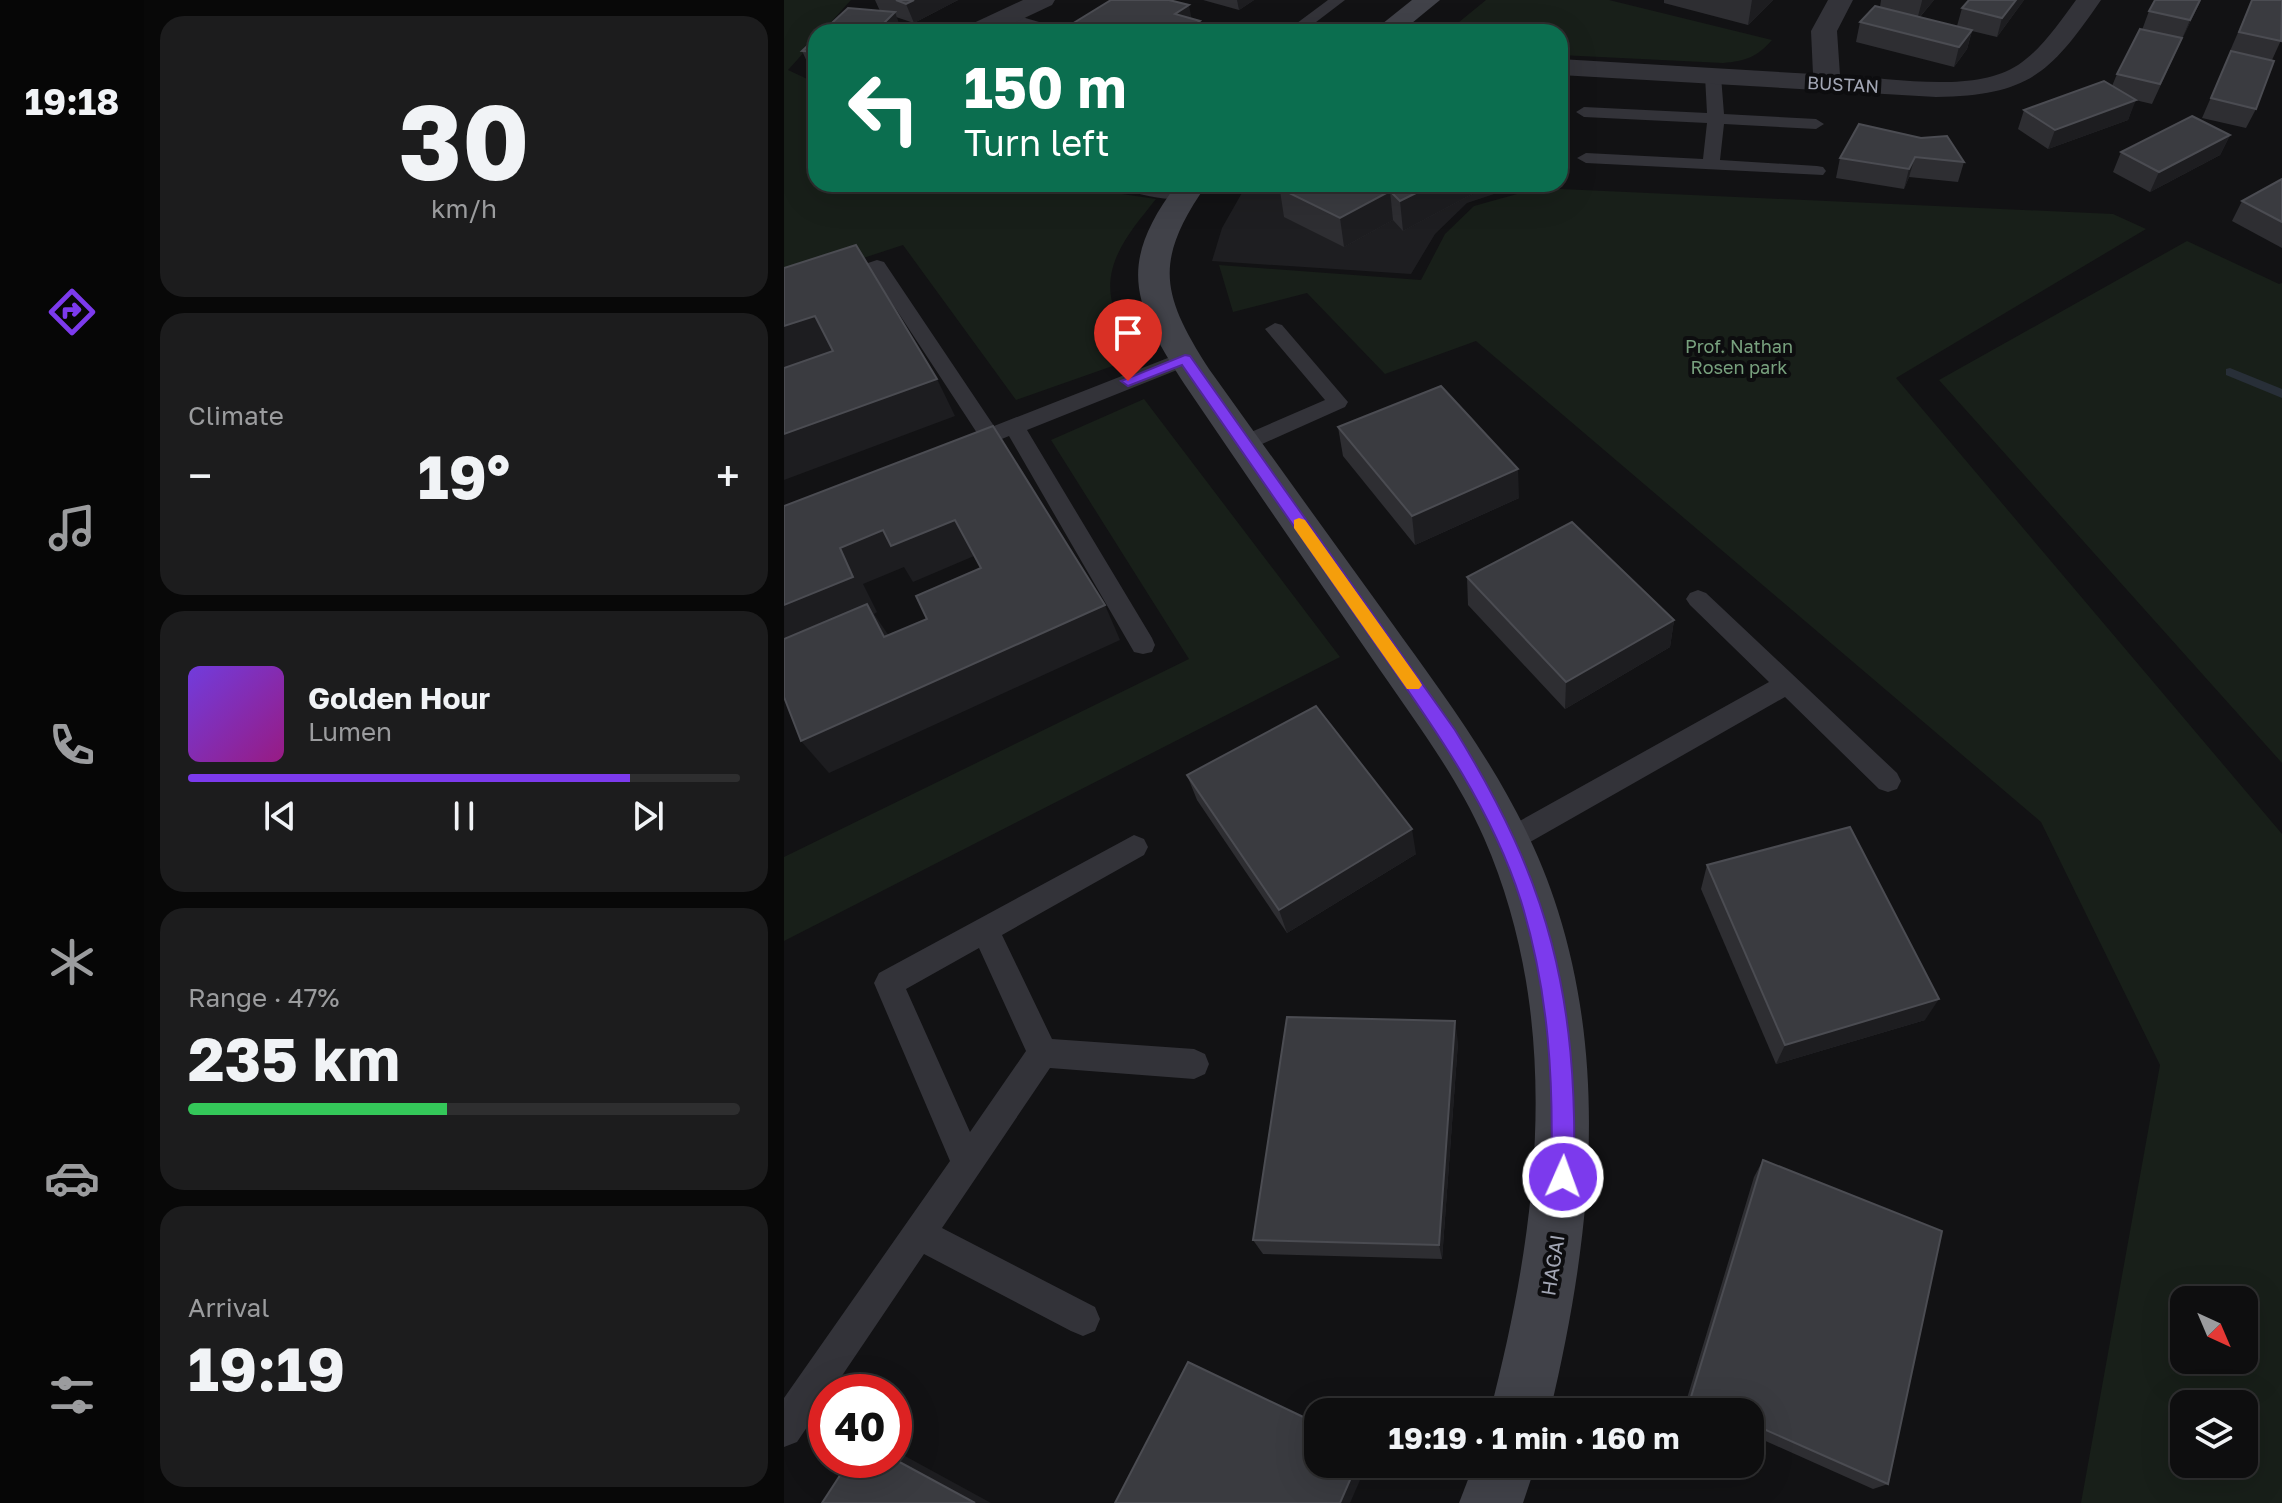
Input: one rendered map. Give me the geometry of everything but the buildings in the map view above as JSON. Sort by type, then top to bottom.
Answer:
[{"type":"street","points":[[992,24],[1043,0]]},
{"type":"street","points":[[1396,24],[1428,0]]},
{"type":"street","points":[[1827,83],[1821,39],[1830,16],[1841,0]]},
{"type":"street","name":"BUSTAN","points":[[1568,67],[1953,89],[2012,79],[2044,60],[2089,0]]},
{"type":"street","name":"HAGAI","points":[[1186,192],[1164,220],[1151,264],[1153,287],[1161,314],[1185,359],[1448,735],[1508,841],[1548,962],[1560,1029],[1565,1100],[1563,1177],[1554,1259],[1537,1349],[1524,1398]]},
{"type":"street","points":[[1491,1503],[1500,1478]]},
{"type":"lane","points":[[1304,24],[1338,0]]},
{"type":"lane","points":[[1008,17],[1031,24]]},
{"type":"lane","points":[[1711,165],[1716,119],[1713,76]]},
{"type":"lane","points":[[1584,112],[1816,124]]},
{"type":"lane","points":[[1586,158],[1817,171]]},
{"type":"lane","points":[[784,297],[877,266],[990,436]]},
{"type":"lane","points":[[1243,444],[1338,402],[1275,329]]},
{"type":"lane","points":[[946,453],[1185,359]]},
{"type":"lane","points":[[1014,426],[1143,645]]},
{"type":"lane","points":[[1698,599],[1888,781]]},
{"type":"lane","points":[[1508,841],[1787,684]]},
{"type":"lane","points":[[967,1163],[889,983],[1134,847]]},
{"type":"lane","points":[[985,930],[1043,1053]]},
{"type":"lane","points":[[1043,1053],[1194,1064]]},
{"type":"lane","points":[[784,1429],[1043,1053]]},
{"type":"lane","points":[[918,1233],[1083,1319]]},
{"type":"shaded area","points":[[1242,192],[1500,192],[1467,203],[1435,234],[1411,274],[1212,261],[1222,228]]},
{"type":"green space","points":[[784,0],[851,0],[829,24],[808,24],[808,48],[788,70],[808,79],[808,192],[1108,192],[1156,199],[1119,251],[1111,280],[1115,312],[1141,356],[1016,400],[903,245],[784,284]]},
{"type":"green space","points":[[1486,0],[1609,0],[1772,40],[1750,57],[1723,63],[1568,55],[1568,24],[1457,24]]},
{"type":"green space","name":"Prof. Nathan Rosen park","points":[[1568,189],[2113,214],[2146,229],[1896,378],[2282,834],[2282,1503],[2081,1503],[2160,1065],[2041,822],[1476,341],[1385,374],[1307,293],[1233,312],[1219,265],[1421,280],[1445,234],[1474,206],[1525,192],[1568,192]]},
{"type":"green space","points":[[2187,241],[2282,283],[2282,763],[1939,380]]},
{"type":"green space","points":[[1144,399],[1340,657],[784,941],[784,857],[1189,659],[1051,440]]},
{"type":"waterway","points":[[2230,372],[2282,394]]},
{"type":"slow traffic","points":[[1299,524],[1413,685]]},
{"type":"route","points":[[1128,381],[1185,359],[1448,735],[1480,787],[1508,841],[1548,962],[1560,1029],[1565,1100],[1563,1177]]}]
